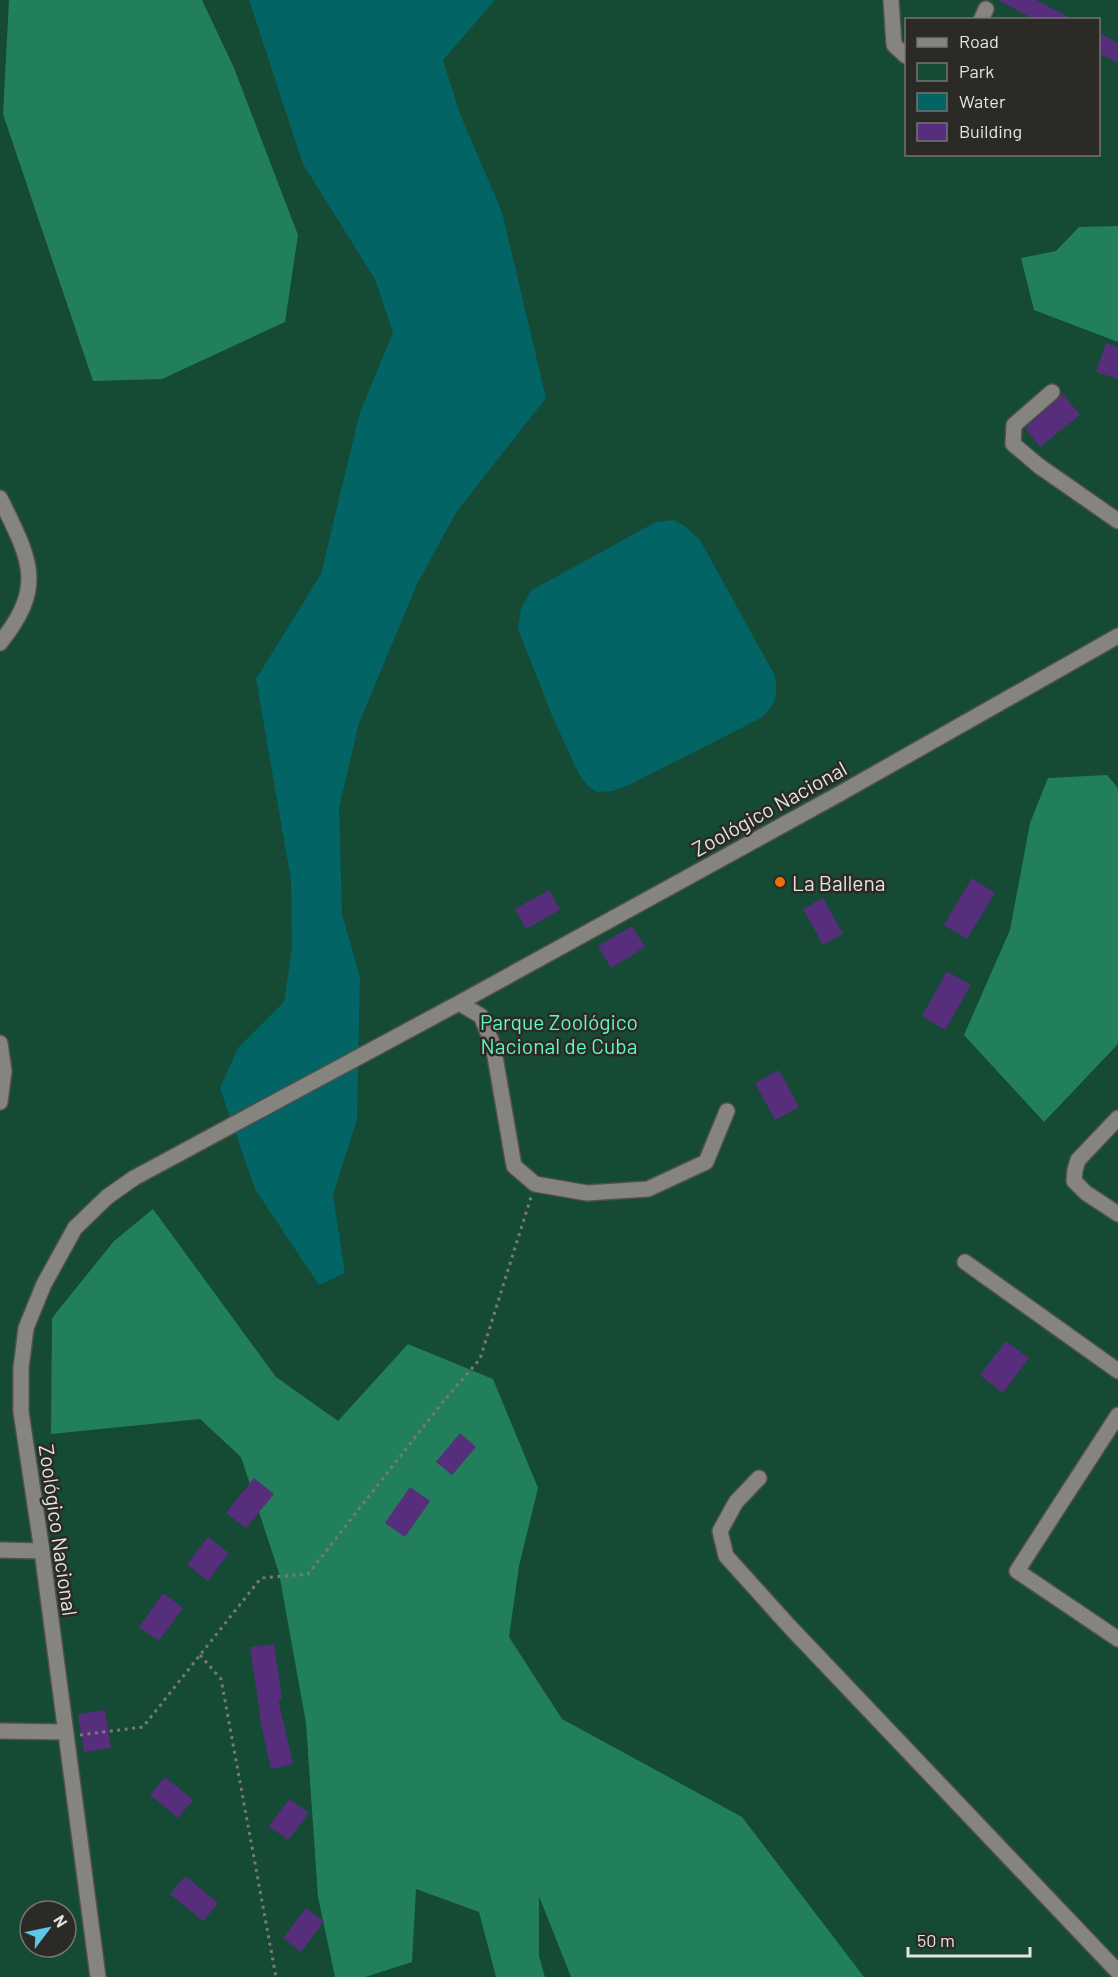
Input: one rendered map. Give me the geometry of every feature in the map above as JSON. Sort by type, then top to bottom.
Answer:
[{"type":"street","points":[[891,0],[894,45],[905,55]]},
{"type":"street","points":[[1052,392],[1014,425],[1012,444],[1038,466],[1118,521]]},
{"type":"street","points":[[0,498],[24,546],[30,569],[29,589],[23,608],[15,626],[0,644]]},
{"type":"street","name":"Zoológico Nacional","points":[[98,1977],[42,1551],[21,1412],[21,1368],[26,1328],[44,1284],[75,1228],[107,1197],[134,1178],[438,1015],[841,793],[1115,638]]},
{"type":"street","points":[[459,1003],[481,1016],[494,1045],[514,1166],[536,1184],[587,1193],[648,1189],[706,1162],[727,1111]]},
{"type":"street","points":[[0,1043],[4,1071],[0,1102]]},
{"type":"street","points":[[1118,1118],[1078,1160],[1074,1181],[1086,1193],[1118,1214]]},
{"type":"street","points":[[965,1262],[1118,1371]]},
{"type":"street","points":[[1118,1416],[1017,1571],[1118,1639]]},
{"type":"street","points":[[759,1478],[736,1502],[720,1531],[726,1556],[790,1627],[1118,1972]]},
{"type":"street","points":[[0,1550],[42,1551]]},
{"type":"street","points":[[0,1731],[64,1732]]},
{"type":"path","points":[[64,1732],[81,1735],[143,1727],[261,1578],[308,1574],[442,1403],[480,1359],[536,1184]]},
{"type":"path","points":[[200,1655],[221,1678],[276,1977]]},
{"type":"green space","name":"Parque Zoológico Nacional de Cuba","points":[[0,0],[1118,0],[1118,1977],[0,1977]]},
{"type":"green space","points":[[9,0],[202,0],[234,68],[298,235],[285,322],[162,379],[93,381],[3,114]]},
{"type":"green space","points":[[1118,226],[1118,342],[1034,310],[1021,258],[1056,251],[1079,227]]},
{"type":"green space","points":[[1107,775],[1118,788],[1118,1044],[1044,1122],[964,1035],[1010,930],[1030,823],[1048,778]]},
{"type":"green space","points":[[153,1209],[276,1377],[338,1421],[408,1344],[493,1379],[538,1488],[519,1566],[509,1637],[562,1719],[742,1817],[864,1977],[571,1977],[539,1896],[539,1956],[545,1977],[496,1977],[479,1912],[416,1889],[412,1962],[365,1977],[335,1977],[318,1897],[306,1723],[279,1573],[241,1457],[200,1419],[51,1434],[52,1318],[114,1241]]},
{"type":"water","points":[[249,0],[495,0],[443,60],[460,114],[502,212],[546,398],[457,511],[417,584],[359,723],[339,808],[342,914],[360,977],[357,1119],[333,1195],[345,1273],[319,1285],[255,1189],[220,1088],[238,1048],[284,1002],[292,949],[291,880],[256,679],[321,574],[360,412],[393,333],[375,279],[303,164]]},
{"type":"water","points":[[673,520],[685,526],[700,540],[775,676],[775,699],[761,718],[629,785],[613,791],[597,792],[587,785],[579,774],[553,718],[518,629],[521,608],[532,590],[656,522]]},
{"type":"building","points":[[998,0],[1036,0],[1070,18],[1031,18]]},
{"type":"building","points":[[1100,33],[1118,43],[1118,63],[1100,54]]},
{"type":"building","points":[[1106,343],[1118,347],[1118,379],[1096,372]]},
{"type":"building","points":[[1063,394],[1080,415],[1040,447],[1025,428]]},
{"type":"building","points":[[972,878],[995,893],[967,939],[944,925]]},
{"type":"building","points":[[549,890],[560,910],[526,929],[515,909]]},
{"type":"building","points":[[823,898],[843,934],[823,945],[803,909]]},
{"type":"building","points":[[632,926],[645,947],[611,968],[598,946]]},
{"type":"building","points":[[947,971],[971,985],[945,1030],[922,1016]]},
{"type":"building","points":[[779,1070],[799,1107],[775,1120],[755,1083]]},
{"type":"building","points":[[1006,1341],[1029,1358],[1003,1393],[980,1375]]},
{"type":"building","points":[[460,1433],[476,1447],[452,1475],[436,1462]]},
{"type":"building","points":[[254,1478],[274,1494],[246,1528],[226,1513]]},
{"type":"building","points":[[410,1487],[430,1501],[405,1537],[385,1523]]},
{"type":"building","points":[[208,1537],[229,1553],[208,1581],[187,1564]]},
{"type":"building","points":[[163,1593],[183,1608],[159,1641],[139,1627]]},
{"type":"building","points":[[274,1644],[282,1699],[278,1699],[293,1764],[271,1769],[259,1715],[250,1647]]},
{"type":"building","points":[[105,1710],[111,1748],[84,1752],[78,1714]]},
{"type":"building","points":[[165,1777],[193,1800],[178,1818],[150,1795]]},
{"type":"building","points":[[289,1799],[309,1813],[288,1840],[269,1826]]},
{"type":"building","points":[[185,1876],[218,1903],[203,1921],[170,1894]]},
{"type":"building","points":[[306,1908],[324,1921],[301,1952],[283,1938]]},
{"type":"place","name":"La Ballena","points":[[780,882]]}]
